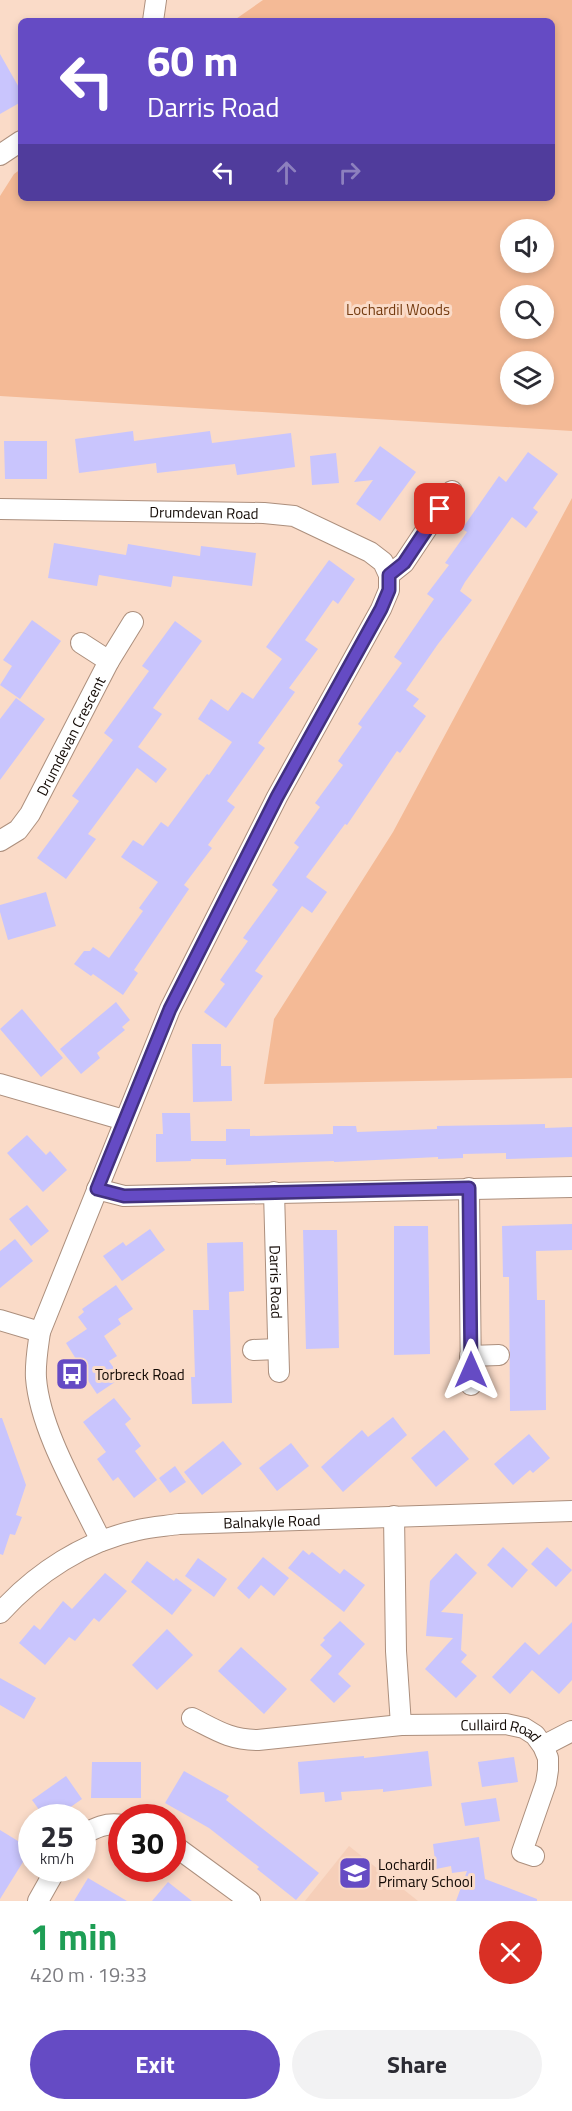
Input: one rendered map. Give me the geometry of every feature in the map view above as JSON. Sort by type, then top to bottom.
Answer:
[{"type":"street","points":[[153,18],[156,0]]},
{"type":"street","points":[[0,155],[18,143]]},
{"type":"street","points":[[100,1541],[50,1436],[40,1407],[36,1355],[40,1332],[170,1009],[277,797],[381,609],[389,590],[389,575],[404,563],[452,491]]},
{"type":"street","name":"Drumdevan Road","points":[[0,508],[264,513],[294,516],[370,552],[383,562],[389,575]]},
{"type":"street","name":"Drumdevan Crescent","points":[[0,841],[18,830],[30,814],[109,661],[133,622]]},
{"type":"street","points":[[81,643],[109,661]]},
{"type":"street","points":[[0,1084],[124,1120]]},
{"type":"street","points":[[97,1189],[124,1196],[572,1187]]},
{"type":"street","points":[[469,1188],[471,1385]]},
{"type":"street","name":"Darris Road","points":[[274,1192],[279,1372]]},
{"type":"street","points":[[0,1320],[40,1332]]},
{"type":"street","points":[[253,1350],[278,1349]]},
{"type":"street","points":[[470,1356],[500,1355]]},
{"type":"street","name":"Balnakyle Road","points":[[0,1613],[18,1593],[59,1563],[100,1541],[138,1530],[179,1524],[572,1511]]},
{"type":"street","points":[[394,1516],[396,1651],[401,1725]]},
{"type":"street","name":"Cullaird Road","points":[[192,1718],[224,1735],[240,1740],[401,1725],[506,1724],[524,1728],[536,1735],[548,1758],[546,1783],[522,1852],[534,1856]]},
{"type":"street","points":[[543,1746],[572,1731]]},
{"type":"street","points":[[186,1854],[250,1901]]},
{"type":"street","points":[[39,1901],[49,1882]]},
{"type":"shaded area","name":"Lochardil Primary School","points":[[349,1846],[418,1901],[305,1901]]},
{"type":"green space","name":"Lochardil Woods","points":[[263,0],[572,0],[572,431],[0,396],[0,196],[18,171],[18,201],[555,201],[555,18],[237,18]]},
{"type":"green space","points":[[572,498],[572,1078],[264,1084],[274,1019],[393,832]]},
{"type":"building","points":[[0,54],[18,86],[18,104],[0,114]]},
{"type":"building","points":[[133,431],[134,441],[210,431],[212,443],[291,433],[295,467],[237,475],[235,464],[157,473],[156,463],[79,473],[75,439]]},
{"type":"building","points":[[4,441],[47,441],[47,479],[5,479]]},
{"type":"building","points":[[380,446],[416,472],[380,521],[356,504],[373,480],[354,482]]},
{"type":"building","points":[[528,452],[558,474],[533,508],[538,512],[526,528],[512,517],[465,582],[460,591],[472,600],[406,690],[419,699],[413,706],[426,716],[400,753],[397,751],[347,825],[345,824],[306,877],[327,892],[312,913],[302,906],[255,971],[263,976],[226,1028],[204,1012],[225,984],[220,980],[248,941],[243,938],[278,890],[272,885],[299,847],[294,843],[320,807],[315,803],[343,765],[338,761],[362,727],[358,724],[402,663],[394,657],[434,599],[427,594],[449,565],[445,563],[467,532],[462,529],[499,476],[506,482]]},
{"type":"building","points":[[336,453],[339,483],[312,485],[310,456]]},
{"type":"building","points":[[54,543],[126,555],[128,544],[200,556],[201,546],[256,553],[252,586],[173,576],[171,587],[99,575],[97,586],[48,578]]},
{"type":"building","points":[[329,560],[355,579],[338,604],[333,600],[305,640],[318,649],[289,688],[295,692],[258,743],[265,748],[227,801],[235,807],[208,845],[212,848],[184,885],[189,889],[134,970],[138,973],[123,995],[74,964],[84,951],[90,951],[93,947],[109,958],[143,911],[139,908],[158,882],[121,857],[133,840],[143,846],[161,822],[168,827],[207,774],[209,775],[232,742],[198,719],[211,699],[228,711],[242,692],[253,699],[282,659],[266,647]]},
{"type":"building","points":[[32,620],[61,641],[20,699],[0,685],[12,666],[3,660]]},
{"type":"building","points":[[175,621],[202,641],[153,708],[162,714],[138,747],[167,769],[156,783],[137,768],[88,834],[96,839],[66,879],[37,858],[79,801],[72,796],[113,740],[104,733],[149,671],[142,666]]},
{"type":"building","points":[[16,698],[45,719],[0,780],[0,719]]},
{"type":"building","points":[[46,892],[56,926],[8,940],[0,905]]},
{"type":"building","points":[[116,1002],[130,1020],[122,1027],[125,1030],[97,1053],[100,1058],[81,1074],[60,1049]]},
{"type":"building","points":[[22,1009],[63,1058],[41,1077],[0,1029]]},
{"type":"building","points":[[192,1044],[221,1044],[221,1066],[231,1066],[232,1101],[193,1102]]},
{"type":"building","points":[[162,1113],[190,1113],[191,1141],[226,1141],[226,1129],[250,1129],[250,1136],[333,1134],[333,1126],[356,1126],[357,1132],[437,1129],[437,1126],[545,1124],[545,1128],[572,1127],[572,1157],[506,1159],[506,1153],[463,1154],[463,1158],[226,1165],[226,1159],[156,1162],[156,1134],[163,1134]]},
{"type":"building","points":[[27,1135],[46,1155],[50,1151],[67,1170],[43,1192],[7,1153]]},
{"type":"building","points":[[27,1205],[49,1231],[31,1246],[9,1219]]},
{"type":"building","points":[[572,1224],[572,1250],[536,1251],[537,1300],[545,1300],[546,1410],[510,1411],[509,1277],[503,1277],[502,1226]]},
{"type":"building","points":[[394,1226],[428,1226],[430,1354],[394,1355]]},
{"type":"building","points":[[150,1229],[165,1250],[122,1281],[103,1256],[123,1242],[126,1246]]},
{"type":"building","points":[[303,1230],[337,1230],[339,1348],[306,1349]]},
{"type":"building","points":[[15,1239],[33,1261],[0,1288],[0,1251]]},
{"type":"building","points":[[243,1242],[244,1291],[229,1292],[232,1403],[192,1404],[191,1377],[195,1377],[193,1310],[209,1310],[207,1243]]},
{"type":"building","points":[[116,1285],[133,1309],[118,1319],[121,1324],[104,1336],[117,1356],[109,1361],[121,1378],[97,1394],[74,1360],[76,1359],[66,1343],[87,1329],[78,1317],[84,1312],[82,1309]]},
{"type":"building","points":[[114,1398],[131,1419],[125,1424],[141,1446],[135,1451],[157,1480],[134,1498],[118,1477],[113,1481],[97,1459],[106,1452],[83,1422]]},
{"type":"building","points":[[393,1417],[407,1435],[343,1492],[321,1467],[362,1430],[368,1437]]},
{"type":"building","points":[[0,1418],[2,1418],[26,1485],[16,1515],[22,1517],[15,1535],[10,1534],[3,1555],[0,1554]]},
{"type":"building","points":[[444,1430],[469,1459],[436,1487],[411,1458]]},
{"type":"building","points":[[529,1434],[550,1458],[533,1473],[530,1470],[513,1485],[494,1464]]},
{"type":"building","points":[[223,1441],[242,1464],[202,1495],[184,1472]]},
{"type":"building","points":[[291,1443],[309,1466],[277,1491],[259,1468]]},
{"type":"building","points":[[175,1466],[186,1482],[170,1493],[159,1478]]},
{"type":"building","points":[[503,1547],[528,1570],[512,1588],[487,1565]]},
{"type":"building","points":[[547,1547],[572,1570],[556,1587],[531,1564]]},
{"type":"building","points":[[303,1550],[309,1555],[312,1552],[340,1574],[344,1569],[365,1585],[344,1612],[288,1568]]},
{"type":"building","points":[[456,1553],[477,1573],[441,1612],[463,1614],[461,1650],[467,1655],[461,1662],[477,1676],[456,1698],[425,1669],[453,1638],[426,1636],[430,1581]]},
{"type":"building","points":[[263,1557],[289,1578],[274,1596],[261,1585],[249,1599],[237,1588]]},
{"type":"building","points":[[198,1558],[227,1579],[214,1597],[185,1576]]},
{"type":"building","points":[[147,1561],[174,1581],[176,1578],[192,1590],[172,1615],[131,1582]]},
{"type":"building","points":[[105,1573],[127,1591],[99,1622],[94,1618],[75,1641],[69,1637],[45,1665],[19,1643],[34,1625],[40,1630],[63,1601],[72,1609]]},
{"type":"building","points":[[340,1621],[365,1644],[338,1674],[351,1686],[334,1703],[310,1680],[332,1656],[320,1645],[325,1640],[323,1638]]},
{"type":"building","points":[[572,1622],[572,1680],[559,1694],[532,1670],[510,1694],[492,1677],[525,1642],[539,1655]]},
{"type":"building","points":[[167,1629],[193,1655],[157,1690],[132,1665]]},
{"type":"building","points":[[241,1647],[287,1689],[264,1714],[218,1671]]},
{"type":"building","points":[[0,1678],[36,1698],[24,1719],[0,1705]]},
{"type":"building","points":[[428,1751],[432,1786],[383,1792],[383,1789],[341,1792],[342,1800],[325,1802],[324,1792],[300,1794],[298,1762]]},
{"type":"building","points":[[514,1757],[518,1782],[482,1787],[478,1762]]},
{"type":"building","points":[[92,1762],[141,1762],[141,1798],[91,1798]]},
{"type":"building","points":[[184,1771],[229,1796],[226,1800],[319,1873],[296,1900],[257,1869],[259,1867],[209,1828],[186,1815],[186,1804],[165,1803]]},
{"type":"building","points":[[66,1776],[82,1799],[75,1804],[35,1804],[32,1800]]},
{"type":"building","points":[[496,1798],[500,1821],[465,1826],[461,1803]]},
{"type":"building","points":[[0,1830],[18,1841],[18,1870],[0,1899]]},
{"type":"building","points":[[479,1837],[485,1879],[537,1899],[537,1901],[456,1901],[467,1871],[452,1873],[451,1866],[436,1869],[433,1844]]},
{"type":"building","points":[[86,1882],[95,1882],[127,1901],[74,1901]]},
{"type":"building","points":[[168,1882],[192,1901],[152,1901]]},
{"type":"place","name":"Torbreck Road","points":[[72,1374]]},
{"type":"place","name":"Lochardil Primary School","points":[[355,1873]]},
{"type":"route","points":[[440,509],[404,563],[389,575],[389,590],[381,609],[277,797],[170,1009],[97,1189],[124,1196],[172,1196],[469,1188],[471,1370]]}]
